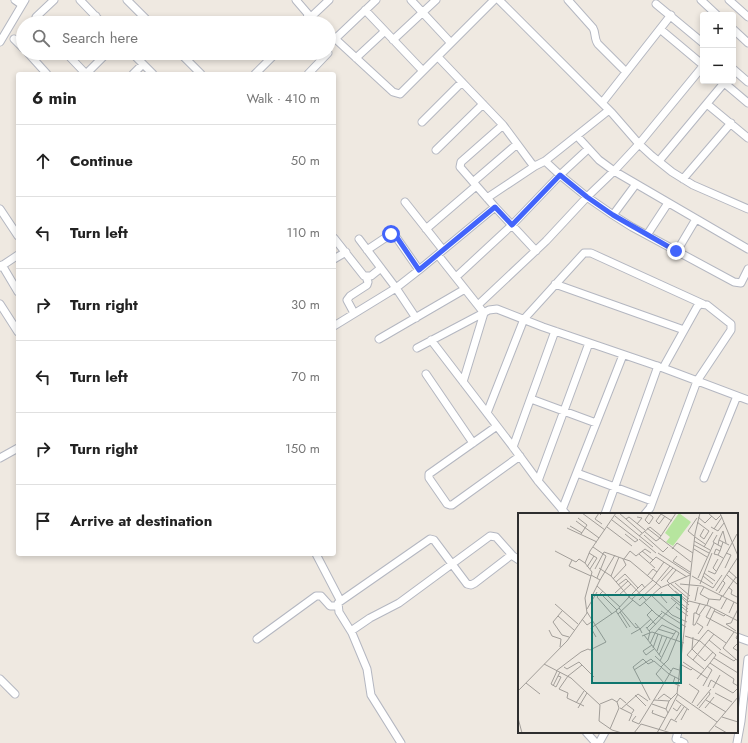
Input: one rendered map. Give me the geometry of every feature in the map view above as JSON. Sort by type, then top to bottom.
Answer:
[{"type":"street","points":[[0,42],[23,2],[15,0]]},
{"type":"street","points":[[37,16],[54,0]]},
{"type":"street","points":[[80,0],[96,16]]},
{"type":"street","points":[[127,0],[142,16]]},
{"type":"street","points":[[296,0],[310,16],[329,0]]},
{"type":"street","points":[[376,0],[337,41],[396,94],[400,94],[404,91],[494,0]]},
{"type":"street","points":[[411,0],[452,43]]},
{"type":"street","points":[[393,40],[436,0]]},
{"type":"street","points":[[499,0],[609,110],[639,144],[659,162],[683,179],[704,191],[748,210]]},
{"type":"street","points":[[568,0],[593,28],[598,44],[626,72]]},
{"type":"street","points":[[701,0],[714,12]]},
{"type":"street","points":[[729,0],[748,17]]},
{"type":"street","points":[[656,4],[700,40]]},
{"type":"street","points":[[365,10],[423,71]]},
{"type":"street","points":[[602,103],[670,15]]},
{"type":"street","points":[[660,29],[700,63]]},
{"type":"street","points":[[356,58],[385,31]]},
{"type":"street","points":[[736,32],[748,43]]},
{"type":"street","points":[[438,57],[503,125],[535,166]]},
{"type":"street","points":[[37,60],[46,72]]},
{"type":"street","points":[[73,60],[84,72]]},
{"type":"street","points":[[88,72],[100,60]]},
{"type":"street","points":[[139,60],[151,72]]},
{"type":"street","points":[[187,60],[199,72]]},
{"type":"street","points":[[257,72],[269,60]]},
{"type":"street","points":[[310,72],[322,60]]},
{"type":"street","points":[[135,72],[143,64]]},
{"type":"street","points":[[478,304],[536,251],[614,171],[639,144],[700,70]]},
{"type":"street","points":[[736,72],[748,82]]},
{"type":"street","points":[[422,122],[462,82]]},
{"type":"street","points":[[659,162],[722,84]]},
{"type":"street","points":[[726,84],[748,102]]},
{"type":"street","points":[[436,150],[483,104]]},
{"type":"street","points":[[707,104],[748,138]]},
{"type":"street","points":[[487,198],[545,161],[609,110]]},
{"type":"street","points":[[683,179],[731,123]]},
{"type":"street","points":[[503,125],[460,164],[461,169],[536,251]]},
{"type":"street","points":[[577,136],[588,149],[614,171],[748,249]]},
{"type":"street","points":[[426,229],[517,144]]},
{"type":"street","points":[[456,277],[512,225],[560,175],[588,149]]},
{"type":"street","points":[[545,161],[587,197],[613,215],[676,251],[738,283],[741,283],[748,269]]},
{"type":"street","points":[[613,215],[636,184]]},
{"type":"street","points":[[405,202],[426,229],[456,277],[484,313]]},
{"type":"street","points":[[647,235],[668,203]]},
{"type":"street","points":[[336,325],[396,288],[441,253],[495,207]]},
{"type":"street","points":[[0,208],[16,233]]},
{"type":"street","points":[[0,224],[6,218]]},
{"type":"street","points":[[676,251],[696,220]]},
{"type":"street","points":[[368,250],[391,234],[394,234],[419,270]]},
{"type":"street","points":[[359,239],[396,288],[416,318]]},
{"type":"street","points":[[336,240],[366,277],[368,282],[367,285],[350,296],[347,300],[354,313]]},
{"type":"street","points":[[336,258],[346,252]]},
{"type":"street","points":[[487,413],[524,319],[581,255],[587,253],[703,304],[728,321],[732,327],[697,381],[652,501],[646,513]]},
{"type":"street","points":[[16,255],[1,266],[16,289]]},
{"type":"street","points":[[366,277],[371,276],[380,268]]},
{"type":"street","points":[[555,284],[684,330]]},
{"type":"street","points":[[379,339],[465,289]]},
{"type":"street","points":[[0,304],[16,329]]},
{"type":"street","points":[[605,513],[660,367],[697,307],[703,304]]},
{"type":"street","points":[[417,348],[484,313],[497,309],[748,400]]},
{"type":"street","points":[[463,382],[484,313]]},
{"type":"street","points":[[513,447],[555,331]]},
{"type":"street","points":[[431,340],[538,481],[564,512]]},
{"type":"street","points":[[538,481],[589,343]]},
{"type":"street","points":[[564,512],[577,473],[623,354]]},
{"type":"street","points":[[426,374],[473,443]]},
{"type":"street","points":[[704,478],[737,396]]},
{"type":"street","points":[[531,398],[596,424]]},
{"type":"street","points":[[497,426],[429,474],[429,478],[448,505],[452,505],[520,456]]},
{"type":"street","points":[[0,458],[16,449]]},
{"type":"street","points":[[577,473],[652,501]]},
{"type":"street","points":[[351,630],[370,618],[400,603],[490,536],[496,537],[516,558]]},
{"type":"street","points":[[258,639],[316,596],[321,596],[330,606],[338,603],[430,539],[434,540],[467,584],[471,585],[510,556],[516,558]]},
{"type":"street","points":[[317,556],[338,603],[339,612],[351,630],[367,669],[371,695],[401,743]]},
{"type":"street","points":[[738,637],[748,641]]},
{"type":"street","points":[[738,728],[748,659]]},
{"type":"street","points":[[0,679],[15,694]]},
{"type":"street","points":[[587,733],[596,743]]},
{"type":"street","points":[[599,743],[604,733]]},
{"type":"street","points":[[678,733],[676,739],[684,743]]},
{"type":"street","points":[[737,743],[738,733]]},
{"type":"route","points":[[391,234],[396,236],[419,270],[495,207],[512,225],[560,175],[587,197],[613,215],[676,251]]}]
